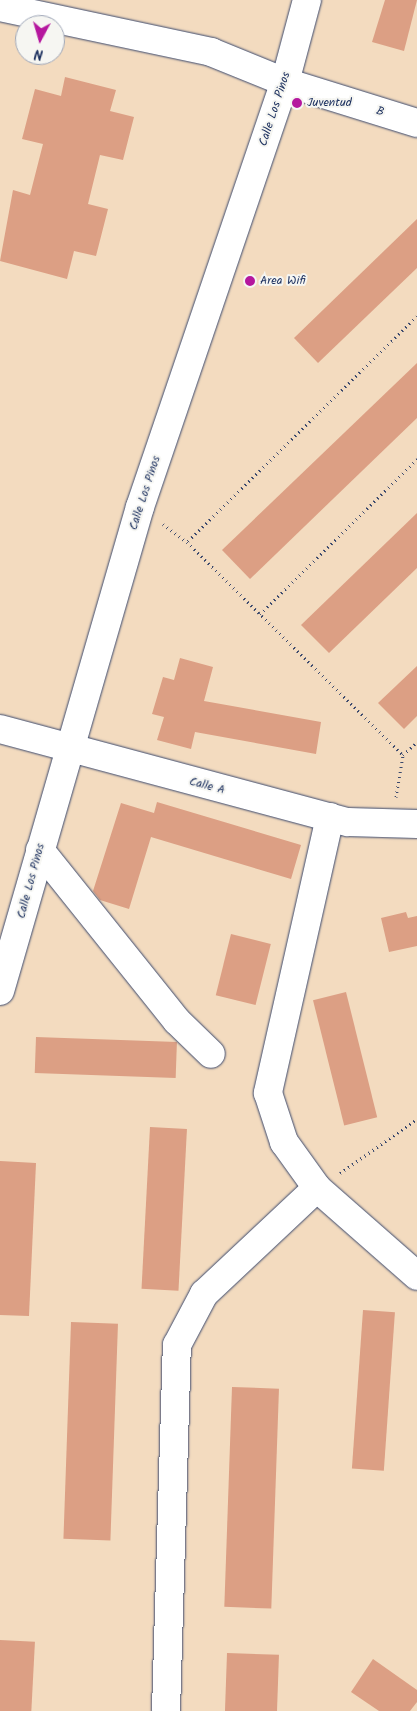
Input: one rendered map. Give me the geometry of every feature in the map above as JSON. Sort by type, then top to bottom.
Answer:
[{"type":"street","name":"Calle Los Pinos","points":[[0,991],[68,749],[140,507],[285,82],[307,0]]},
{"type":"street","name":"B","points":[[0,7],[211,52],[285,82],[417,123]]},
{"type":"street","name":"Calle A","points":[[0,729],[68,749],[330,817],[404,824]]},
{"type":"street","points":[[330,817],[268,1092],[284,1142],[317,1188],[417,1276]]},
{"type":"street","points":[[40,850],[177,1021],[211,1054]]},
{"type":"street","points":[[166,1711],[177,1345],[204,1294],[317,1188]]},
{"type":"path","points":[[404,824],[403,755],[187,542],[417,316]]},
{"type":"path","points":[[260,614],[417,459]]},
{"type":"path","points":[[403,755],[417,742]]},
{"type":"path","points":[[317,1188],[417,1119]]},
{"type":"building","points":[[385,0],[417,0],[404,51],[372,42]]},
{"type":"building","points":[[65,77],[116,90],[110,111],[134,117],[123,160],[100,155],[88,204],[108,209],[96,256],[74,251],[67,279],[0,261],[13,190],[30,195],[43,144],[22,139],[35,89],[61,96]]},
{"type":"building","points":[[417,219],[417,268],[318,363],[294,338]]},
{"type":"building","points":[[417,363],[417,418],[250,579],[222,550]]},
{"type":"building","points":[[417,513],[417,568],[329,653],[301,625]]},
{"type":"building","points":[[180,658],[213,667],[204,701],[321,722],[316,754],[195,732],[191,749],[157,740],[164,717],[152,714],[163,677],[174,680]]},
{"type":"building","points":[[417,666],[417,716],[404,729],[378,703]]},
{"type":"building","points":[[157,802],[301,845],[291,879],[151,837],[129,909],[100,900],[93,891],[121,803],[154,813]]},
{"type":"building","points":[[406,912],[408,918],[417,916],[417,946],[389,952],[381,918]]},
{"type":"building","points":[[231,934],[271,944],[256,1005],[216,995]]},
{"type":"building","points":[[346,992],[377,1117],[344,1125],[313,1000]]},
{"type":"building","points":[[36,1037],[177,1042],[176,1078],[35,1073]]},
{"type":"building","points":[[150,1127],[187,1129],[178,1291],[142,1289]]},
{"type":"building","points":[[0,1161],[36,1163],[29,1316],[0,1315]]},
{"type":"building","points":[[363,1310],[395,1312],[384,1471],[352,1469]]},
{"type":"building","points":[[71,1322],[118,1324],[110,1541],[63,1539]]},
{"type":"building","points":[[232,1387],[279,1389],[271,1609],[224,1607]]},
{"type":"building","points":[[0,1640],[35,1642],[31,1711],[0,1711]]},
{"type":"building","points":[[227,1653],[279,1655],[277,1711],[225,1711]]},
{"type":"building","points":[[373,1659],[417,1690],[417,1702],[410,1711],[379,1711],[351,1692]]},
{"type":"place","name":"Juventud","points":[[297,103]]},
{"type":"place","name":"Area Wifi","points":[[250,281]]}]
